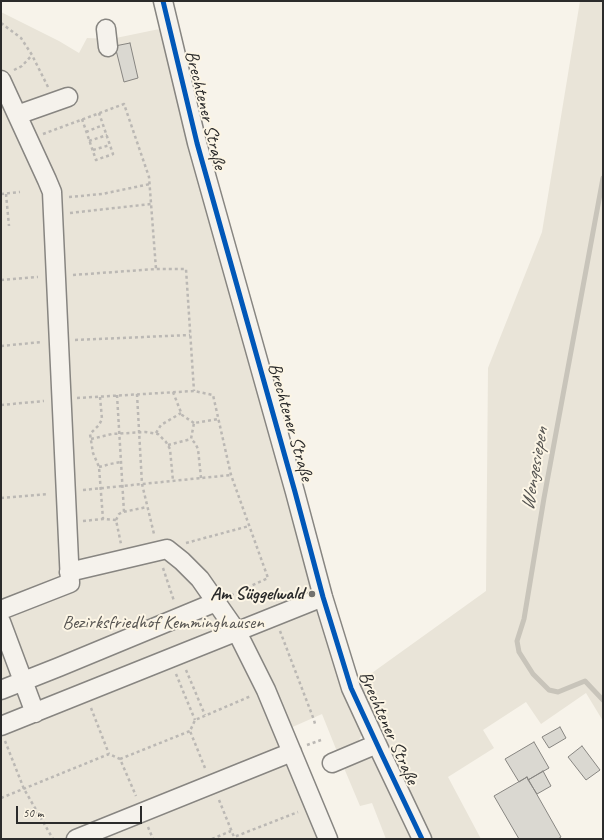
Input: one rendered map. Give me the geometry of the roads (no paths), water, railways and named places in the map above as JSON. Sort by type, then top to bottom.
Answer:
[{"type":"street","name":"Brechtener Straße","points":[[162,1],[197,143],[323,597],[351,688],[422,839]]},
{"type":"street","points":[[106,29],[108,47]]},
{"type":"street","points":[[1,610],[70,583],[56,276],[50,187],[17,116],[6,76]]},
{"type":"street","points":[[17,116],[62,99]]},
{"type":"street","points":[[69,572],[124,558],[163,555],[182,561],[200,579],[237,632],[266,690],[328,839]]},
{"type":"street","points":[[2,732],[35,713],[323,597]]},
{"type":"street","points":[[1,690],[216,602]]},
{"type":"street","points":[[1,622],[35,713]]},
{"type":"street","points":[[332,763],[377,744]]},
{"type":"street","points":[[76,839],[292,752]]},
{"type":"waterway","name":"Wengesiepen","points":[[603,178],[544,498],[524,619],[517,641],[519,652],[533,674],[549,690],[558,692],[585,681],[603,700]]},
{"type":"place","name":"Am Süggelwald","points":[[312,594]]},
{"type":"park label","name":"Bezirksfriedhof Kemminghausen","points":[[163,623]]}]
